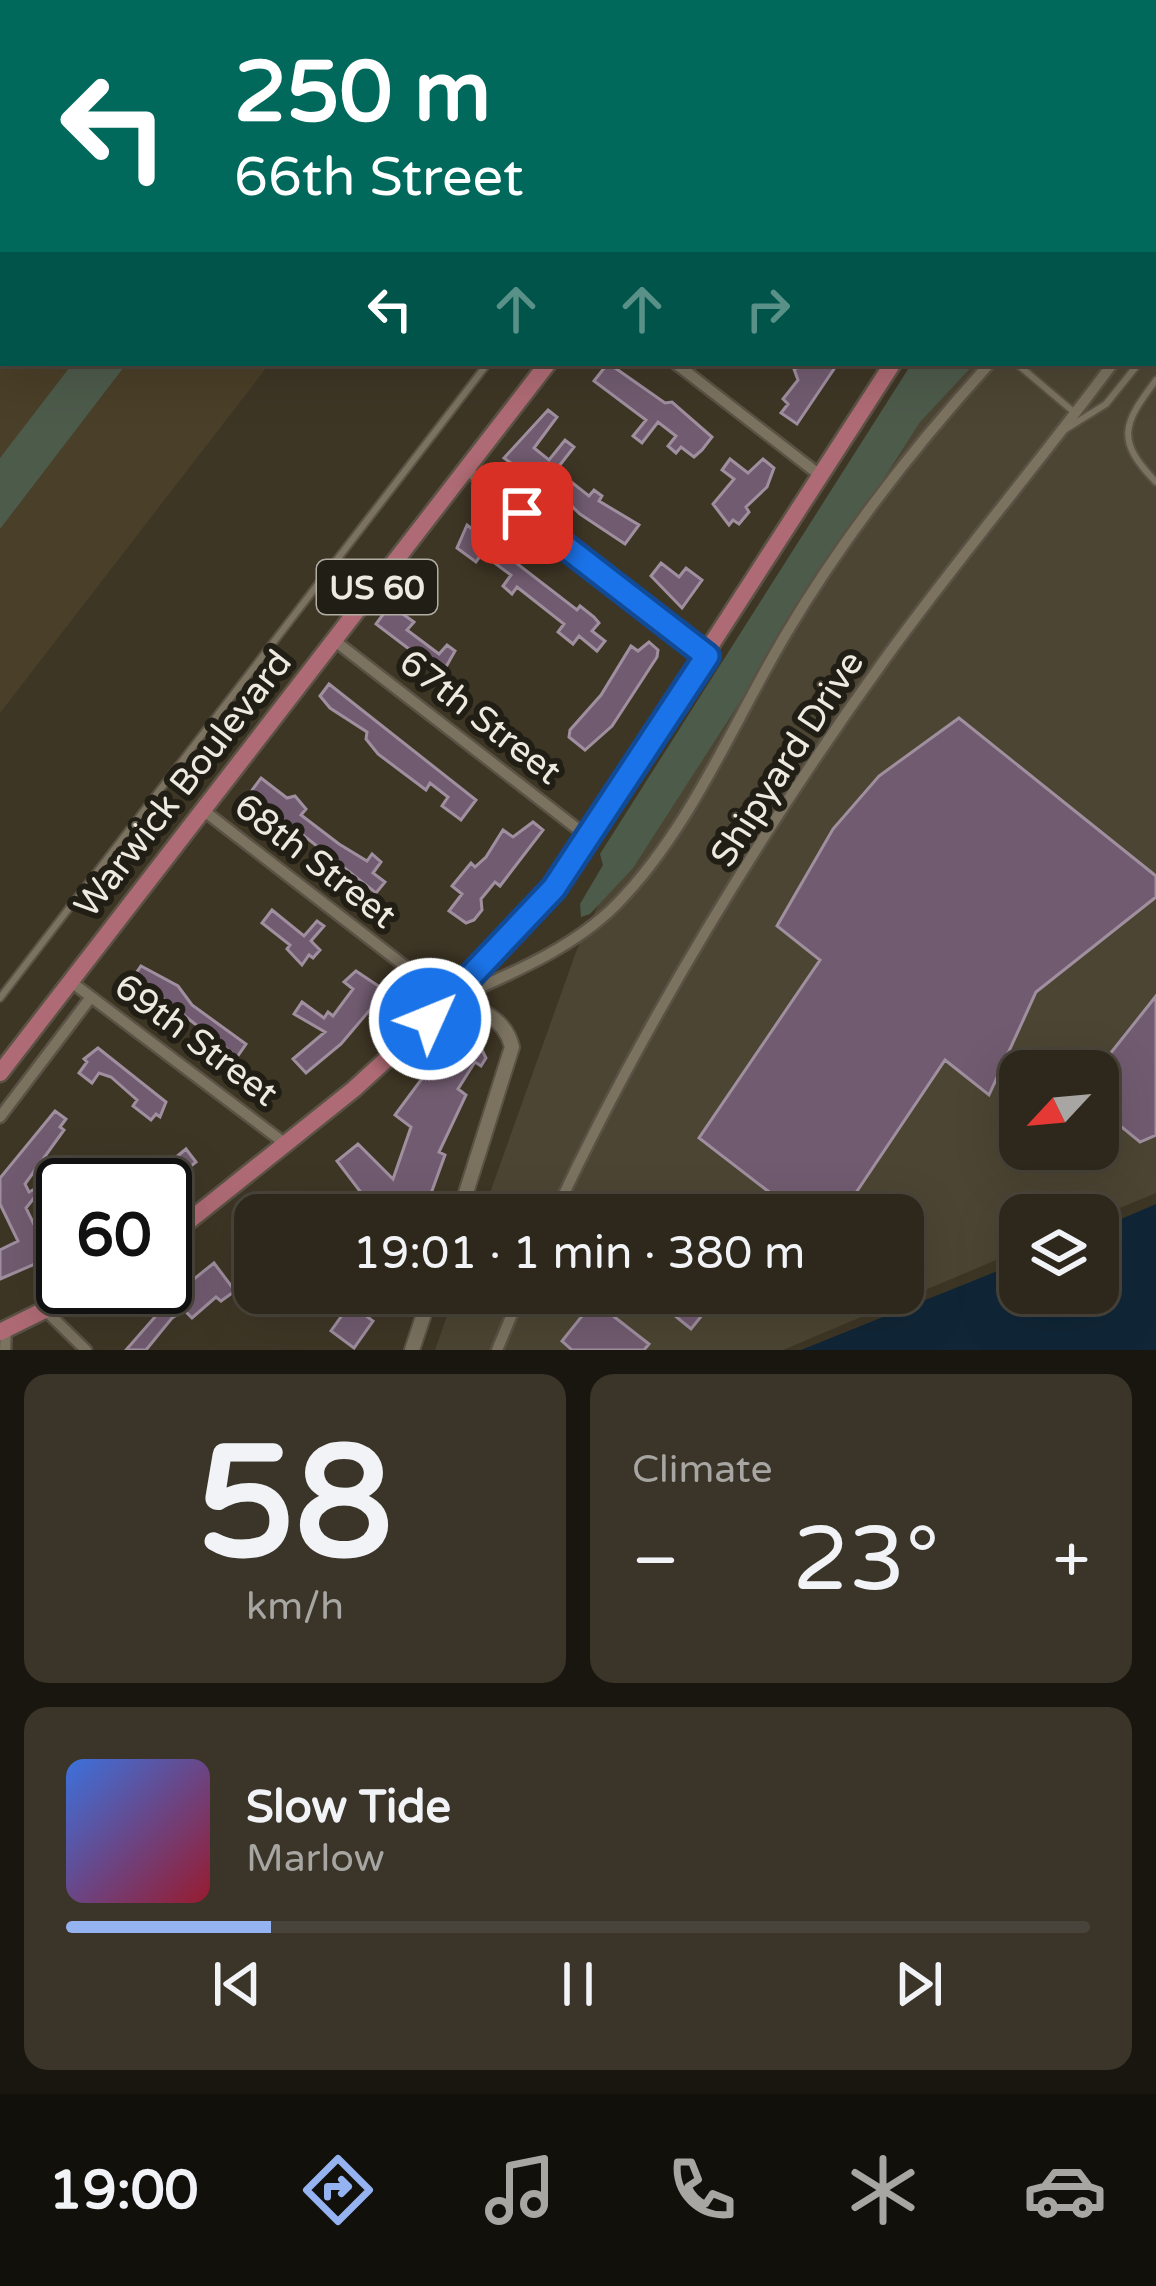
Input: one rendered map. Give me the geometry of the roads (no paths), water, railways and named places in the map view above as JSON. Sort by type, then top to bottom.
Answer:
[{"type":"main road","name":"Warwick Boulevard","points":[[0,1073],[546,366]]},
{"type":"main road","points":[[192,1219],[287,1145],[450,1001],[518,931],[590,839],[891,366]]},
{"type":"main road","points":[[3,1331],[40,1314]]},
{"type":"street","points":[[679,366],[820,476]]},
{"type":"street","name":"Shipyard Drive","points":[[450,1001],[576,937],[637,881],[680,821],[784,636],[881,491],[987,366]]},
{"type":"street","name":"Shipyard Drive","points":[[565,1194],[633,1058],[830,740],[888,656],[1113,366]]},
{"type":"street","points":[[467,470],[707,656]]},
{"type":"street","name":"67th Street","points":[[335,640],[590,839]]},
{"type":"street","name":"68th Street","points":[[203,810],[450,1001]]},
{"type":"street","name":"69th Street","points":[[70,981],[287,1145]]},
{"type":"street","points":[[0,1117],[91,997]]},
{"type":"street","points":[[450,1001],[492,1017],[506,1030],[512,1047],[466,1194]]},
{"type":"street","points":[[49,1314],[86,1350]]},
{"type":"street","points":[[412,1350],[424,1314]]},
{"type":"street","points":[[497,1350],[512,1314]]},
{"type":"street","points":[[3,1331],[5,1350]]},
{"type":"lane","points":[[0,998],[486,366]]},
{"type":"lane","points":[[1020,366],[1075,413]]},
{"type":"lane","points":[[1063,431],[1106,404],[1137,366]]},
{"type":"lane","points":[[1156,380],[1132,412],[1127,430],[1128,449],[1156,482]]},
{"type":"water","points":[[1156,1204],[1156,1350],[801,1350],[891,1314],[924,1314],[924,1301],[999,1270],[999,1314],[1119,1314],[1119,1220]]}]
